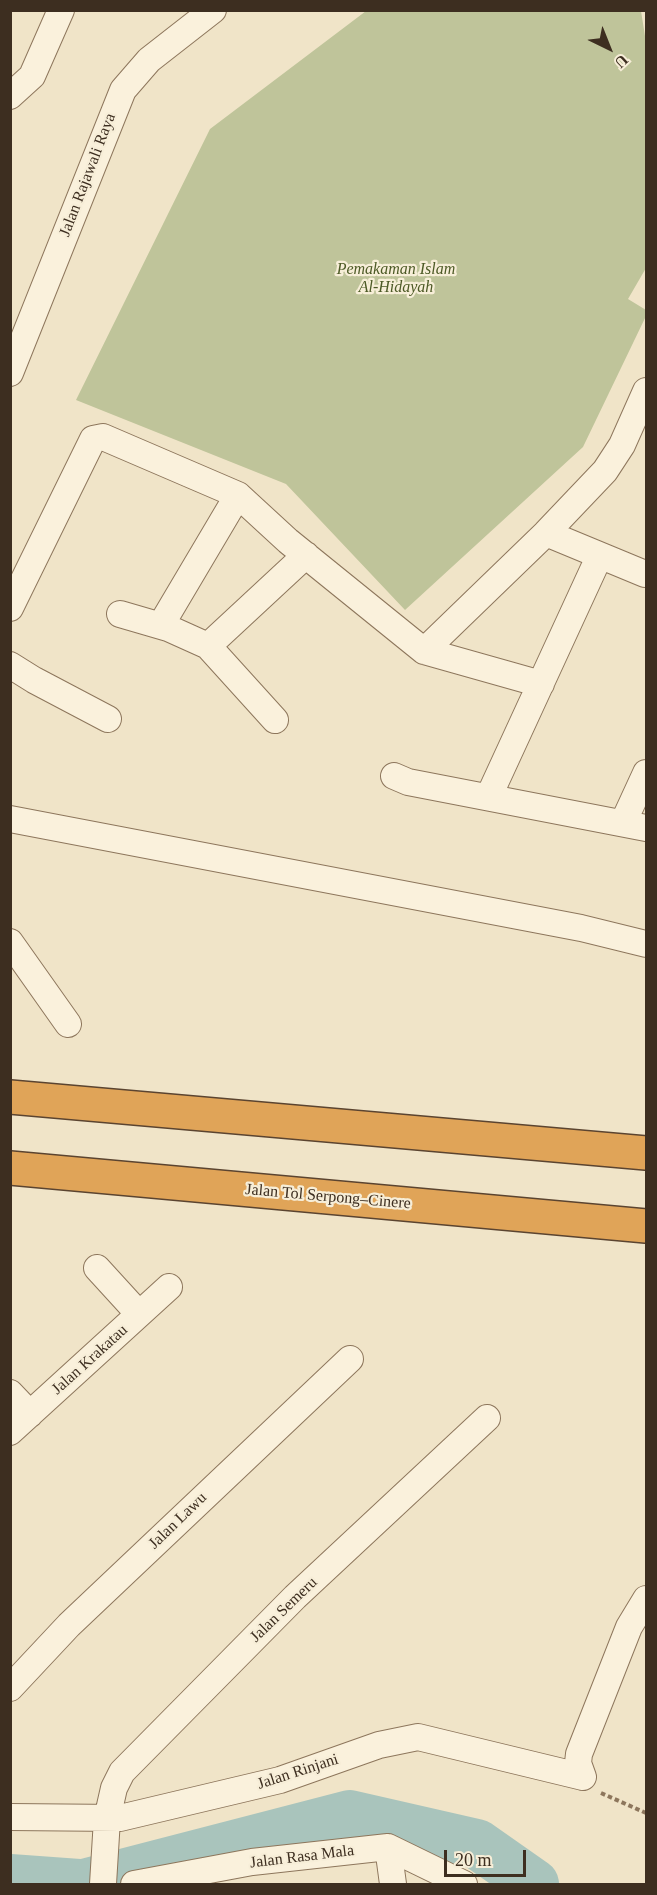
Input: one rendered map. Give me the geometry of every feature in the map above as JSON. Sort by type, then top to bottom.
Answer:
[{"type":"highway","points":[[10,1097],[646,1153]]},
{"type":"highway","name":"Jalan Tol Serpong–Cinere","points":[[10,1167],[646,1226]]},
{"type":"street","points":[[10,96],[32,76],[61,10]]},
{"type":"street","name":"Jalan Rajawali Raya","points":[[10,373],[123,90],[149,60],[213,10]]},
{"type":"street","points":[[424,651],[546,533],[605,471],[639,430],[646,391]]},
{"type":"street","points":[[10,608],[93,439],[98,436],[238,495],[306,555],[424,651],[541,684]]},
{"type":"street","points":[[161,625],[238,495]]},
{"type":"street","points":[[546,533],[599,557],[645,574]]},
{"type":"street","points":[[208,645],[306,555]]},
{"type":"street","points":[[489,796],[599,557]]},
{"type":"street","points":[[120,614],[161,625],[208,645],[275,720]]},
{"type":"street","points":[[10,665],[34,681],[108,719]]},
{"type":"street","points":[[393,776],[408,782],[635,825],[646,773]]},
{"type":"street","points":[[10,819],[547,921],[646,944]]},
{"type":"street","points":[[10,942],[68,1024]]},
{"type":"street","points":[[98,1268],[139,1314]]},
{"type":"street","name":"Jalan Krakatau","points":[[10,1432],[169,1287]]},
{"type":"street","name":"Jalan Lawu","points":[[10,1688],[69,1625],[350,1359]]},
{"type":"street","points":[[10,1393],[30,1414]]},
{"type":"street","name":"Jalan Semeru","points":[[103,1884],[106,1828],[114,1788],[133,1759],[295,1598],[487,1418]]},
{"type":"street","points":[[583,1776],[578,1763],[579,1754],[629,1627],[646,1599]]},
{"type":"street","name":"Jalan Rinjani","points":[[10,1817],[106,1828],[280,1780],[379,1745],[418,1737],[583,1776]]},
{"type":"street","points":[[388,1847],[393,1884]]},
{"type":"street","points":[[388,1847],[464,1884]]},
{"type":"street","name":"Jalan Rasa Mala","points":[[134,1884],[251,1873],[388,1847]]},
{"type":"path","points":[[583,1776],[590,1785],[612,1799],[646,1813]]},
{"type":"green space","name":"Pemakaman Islam Al-Hidayah","points":[[366,11],[641,11],[645,36],[646,268],[628,299],[646,310],[646,316],[583,447],[405,610],[286,484],[76,400],[210,129]]},
{"type":"waterway","points":[[84,1884],[350,1815],[477,1844],[534,1884]]},
{"type":"waterway","points":[[10,1879],[79,1884]]}]
